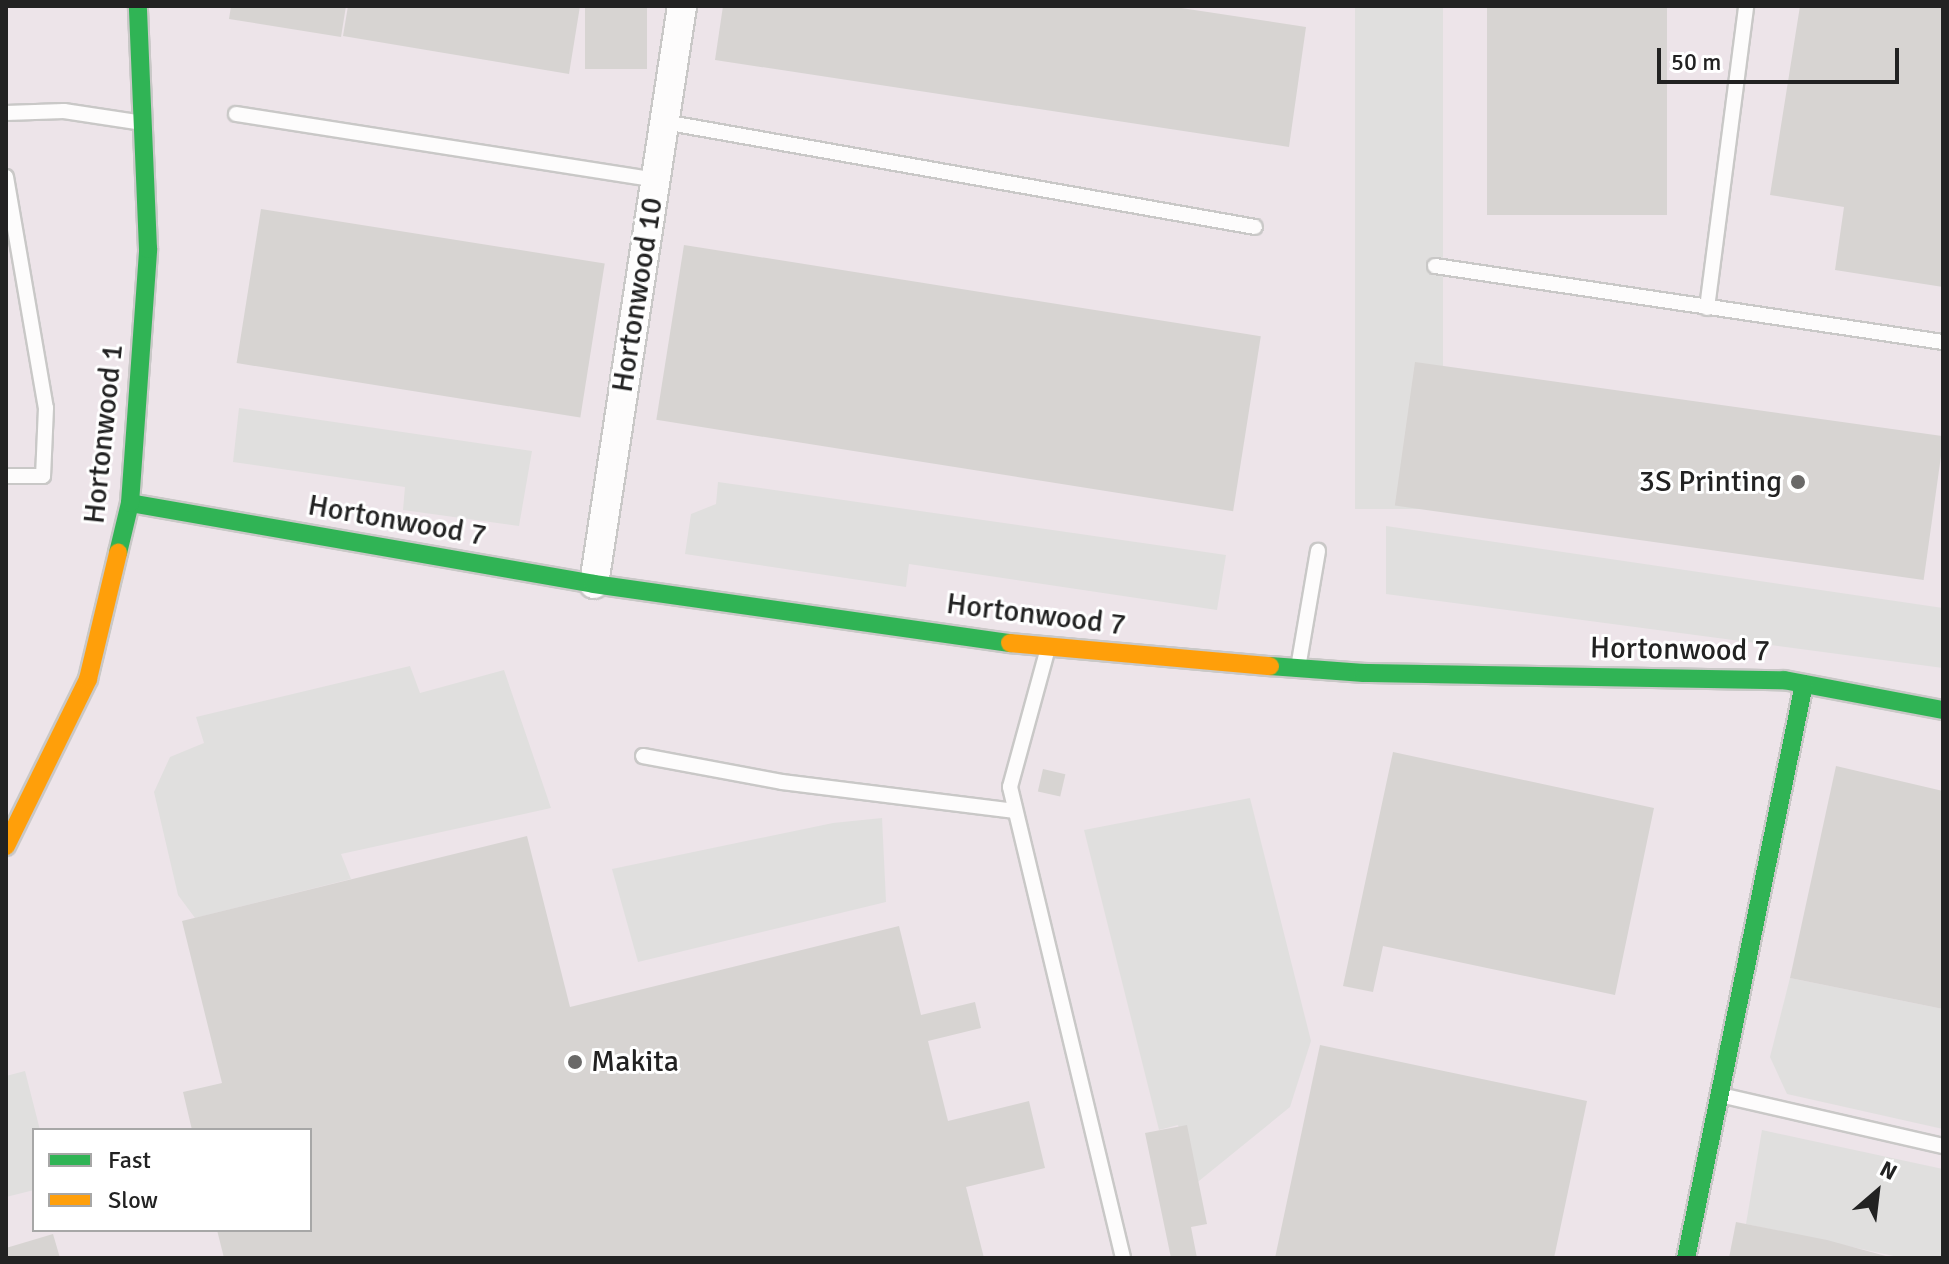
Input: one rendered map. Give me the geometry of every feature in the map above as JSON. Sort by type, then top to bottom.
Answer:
[{"type":"street","name":"Hortonwood 1","points":[[6,846],[88,679],[130,503],[148,249],[138,6]]},
{"type":"street","name":"Hortonwood 10","points":[[594,584],[682,6]]},
{"type":"street","name":"Hortonwood 7","points":[[130,503],[594,584],[1048,648],[1364,673],[1784,680],[1943,710]]},
{"type":"street","points":[[1686,1258],[1804,684]]},
{"type":"lane","points":[[1707,308],[1746,6]]},
{"type":"lane","points":[[6,113],[64,111],[143,123]]},
{"type":"lane","points":[[236,114],[656,180]]},
{"type":"lane","points":[[664,122],[1255,227]]},
{"type":"lane","points":[[6,177],[46,408],[43,476],[6,476]]},
{"type":"lane","points":[[1435,266],[1943,342]]},
{"type":"lane","points":[[1298,668],[1318,551]]},
{"type":"lane","points":[[1048,648],[1010,787],[1123,1258]]},
{"type":"lane","points":[[643,756],[782,782],[1015,811]]},
{"type":"lane","points":[[1720,1095],[1943,1146]]},
{"type":"shaded area","points":[[6,6],[1943,6],[1943,1258],[6,1258]]},
{"type":"shaded area","points":[[1355,6],[1443,6],[1443,509],[1355,509]]},
{"type":"shaded area","points":[[239,408],[532,451],[519,526],[403,510],[405,487],[233,462]]},
{"type":"shaded area","points":[[718,482],[1226,555],[1217,610],[909,564],[906,587],[685,554],[691,514],[716,504]]},
{"type":"shaded area","points":[[1386,526],[1943,608],[1943,668],[1386,594]]},
{"type":"shaded area","points":[[410,666],[420,693],[504,670],[551,808],[341,854],[351,879],[195,918],[178,895],[154,792],[170,757],[204,743],[196,717]]},
{"type":"shaded area","points":[[1250,798],[1311,1041],[1290,1107],[1194,1185],[1178,1125],[1159,1130],[1084,830]]},
{"type":"shaded area","points":[[882,818],[886,902],[638,962],[612,869],[833,823]]},
{"type":"shaded area","points":[[1790,978],[1943,1009],[1943,1129],[1787,1094],[1770,1057]]},
{"type":"shaded area","points":[[25,1071],[39,1128],[32,1128],[32,1190],[6,1197],[6,1076]]},
{"type":"shaded area","points":[[1762,1130],[1943,1169],[1943,1258],[1903,1258],[1746,1224]]},
{"type":"building","points":[[231,6],[346,6],[341,37],[229,19]]},
{"type":"building","points":[[348,6],[580,6],[569,74],[343,36]]},
{"type":"building","points":[[585,6],[647,6],[647,69],[585,69]]},
{"type":"building","points":[[723,6],[1168,6],[1306,27],[1289,147],[715,60]]},
{"type":"building","points":[[1487,6],[1667,6],[1667,215],[1487,215]]},
{"type":"building","points":[[1800,6],[1943,6],[1943,287],[1835,270],[1844,207],[1770,195]]},
{"type":"building","points":[[261,209],[605,263],[580,418],[237,363]]},
{"type":"building","points":[[684,245],[1261,336],[1233,511],[656,420]]},
{"type":"building","points":[[1415,362],[1943,436],[1924,580],[1395,506]]},
{"type":"building","points":[[1393,752],[1654,808],[1615,995],[1383,946],[1373,992],[1343,986]]},
{"type":"building","points":[[1836,766],[1943,791],[1943,1009],[1790,978]]},
{"type":"building","points":[[1043,769],[1065,774],[1060,797],[1038,791]]},
{"type":"building","name":"Makita","points":[[527,836],[570,1007],[899,926],[921,1015],[975,1002],[981,1028],[928,1041],[948,1121],[1029,1101],[1045,1168],[966,1187],[984,1258],[224,1258],[218,1232],[312,1232],[312,1128],[192,1128],[183,1092],[222,1083],[182,921]]},
{"type":"building","points":[[1320,1045],[1587,1101],[1554,1258],[1275,1258]]},
{"type":"building","points":[[1187,1125],[1207,1224],[1191,1227],[1197,1258],[1171,1258],[1145,1133]]},
{"type":"building","points":[[1736,1222],[1827,1240],[1893,1258],[1729,1258]]},
{"type":"building","points":[[53,1234],[60,1258],[6,1258],[6,1248]]},
{"type":"traffic: fast","points":[[118,553],[130,503],[148,249],[138,6]]},
{"type":"traffic: fast","points":[[130,503],[594,584],[1010,643]]},
{"type":"traffic: fast","points":[[1270,666],[1364,673],[1784,680],[1943,710]]},
{"type":"traffic: fast","points":[[1686,1258],[1804,684]]},
{"type":"traffic: slow","points":[[6,846],[88,679],[118,553]]},
{"type":"traffic: slow","points":[[1010,643],[1270,666]]},
{"type":"place","name":"3S Printing","points":[[1798,482]]},
{"type":"place","name":"Makita","points":[[575,1062]]}]
